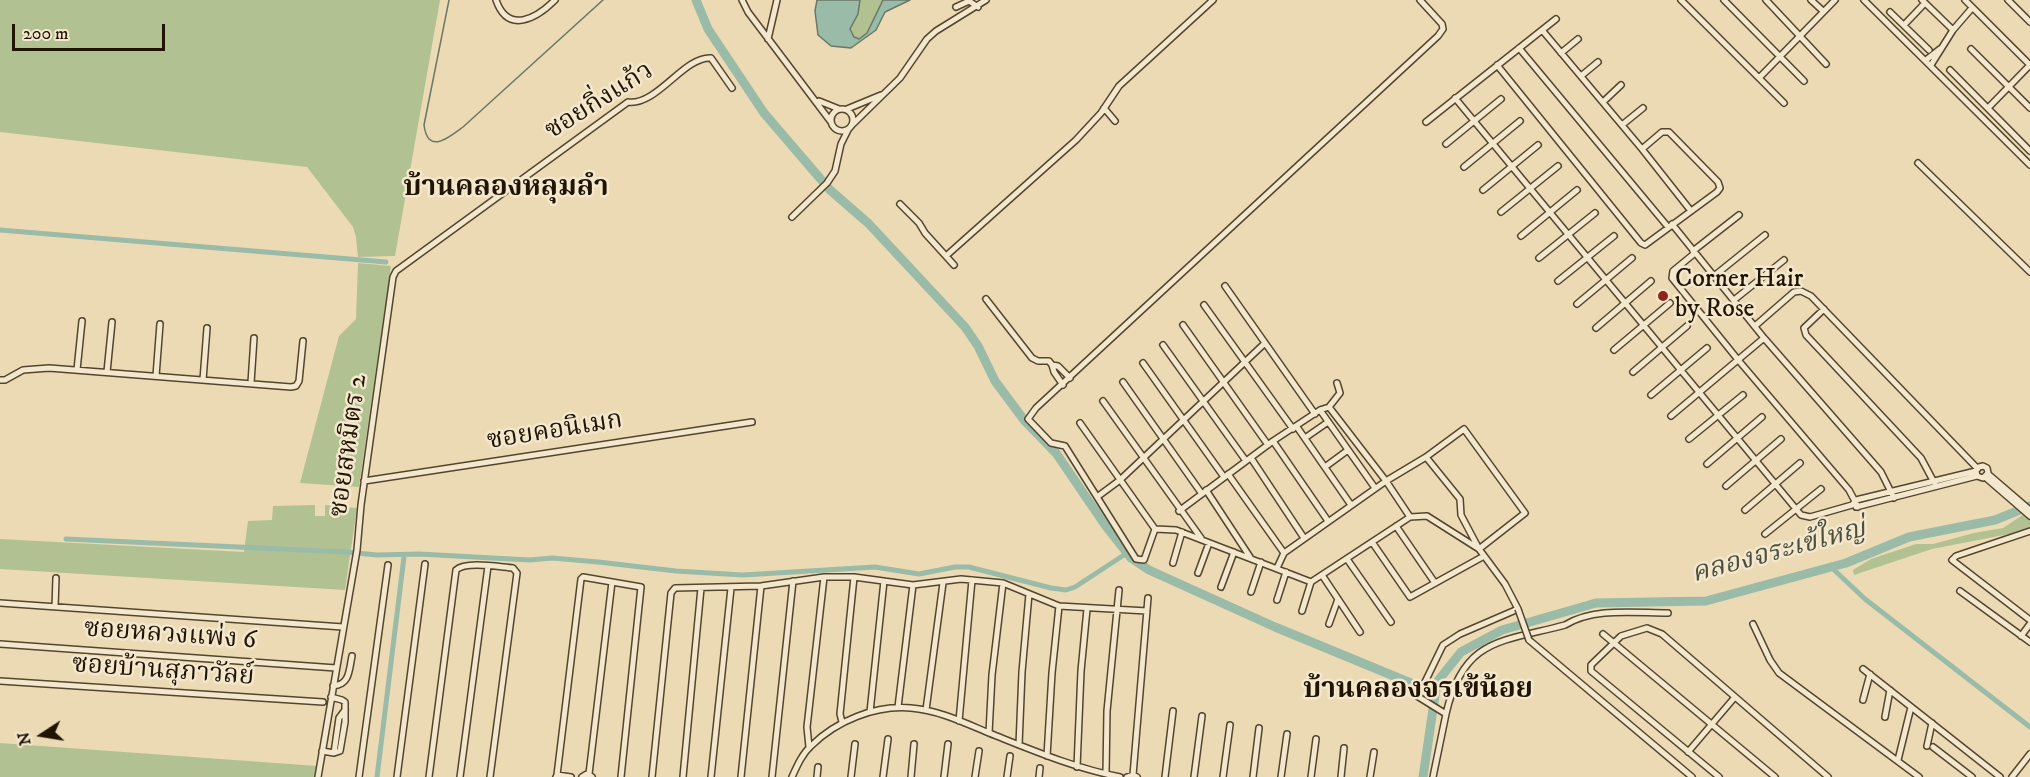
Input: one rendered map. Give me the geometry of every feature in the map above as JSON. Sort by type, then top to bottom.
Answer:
[{"type":"street","points":[[496,0],[498,7],[507,17],[523,21],[543,13],[555,0]]},
{"type":"street","points":[[742,0],[747,12],[833,125],[841,144]]},
{"type":"street","points":[[768,39],[777,0]]},
{"type":"street","points":[[839,109],[832,114],[833,125],[841,131],[850,127],[886,93],[900,78],[927,39],[986,0]]},
{"type":"street","points":[[946,256],[1076,140],[1104,108],[1119,86],[1213,0]]},
{"type":"street","points":[[1155,529],[1144,560],[1136,560],[1065,446],[1051,443],[1028,419],[1036,408],[1438,36],[1443,28],[1442,24],[1420,0]]},
{"type":"street","points":[[1682,0],[1784,103]]},
{"type":"street","points":[[1724,0],[1804,81]]},
{"type":"street","points":[[1766,0],[1826,64]]},
{"type":"street","points":[[1811,0],[1822,11]]},
{"type":"street","points":[[1759,78],[1834,0]]},
{"type":"street","points":[[1863,0],[2030,165]]},
{"type":"street","points":[[1965,0],[2030,65],[1989,108]]},
{"type":"street","points":[[2008,0],[2030,22]]},
{"type":"street","points":[[956,7],[969,1],[978,7]]},
{"type":"street","points":[[1904,25],[1924,2],[1953,30]]},
{"type":"street","points":[[1929,63],[1939,54],[1953,30],[1972,8]]},
{"type":"street","points":[[1890,12],[1929,50]]},
{"type":"street","points":[[1426,122],[1556,19]]},
{"type":"street","points":[[1542,30],[1691,211]]},
{"type":"street","points":[[1562,53],[1578,39]]},
{"type":"street","points":[[1519,48],[1694,252],[1764,338],[1881,472],[1894,498]]},
{"type":"street","points":[[1971,49],[2030,108]]},
{"type":"street","name":"ซอยกิ่งแก้ว","points":[[396,271],[628,102],[642,101],[699,61],[711,58],[732,88]]},
{"type":"street","points":[[1581,76],[1598,62]]},
{"type":"street","points":[[1497,65],[1643,245],[1720,188],[1718,182],[1666,131],[1642,149]]},
{"type":"street","points":[[1950,69],[2030,151]]},
{"type":"street","points":[[1603,102],[1621,86]]},
{"type":"street","points":[[814,98],[839,109],[847,109],[886,93]]},
{"type":"street","points":[[1455,98],[1796,509],[1806,518],[1892,491],[1936,483]]},
{"type":"street","points":[[1446,144],[1501,99]]},
{"type":"street","points":[[1104,108],[1115,120]]},
{"type":"street","points":[[1622,125],[1643,108]]},
{"type":"street","points":[[792,217],[827,183],[838,163],[841,144],[853,118],[847,109]]},
{"type":"street","points":[[1464,167],[1520,121]]},
{"type":"street","points":[[1483,190],[1538,146]]},
{"type":"street","points":[[1918,163],[2030,272]]},
{"type":"street","points":[[1501,212],[1558,166]]},
{"type":"street","points":[[1521,236],[1577,190]]},
{"type":"street","points":[[900,204],[920,223],[925,233],[954,265]]},
{"type":"street","points":[[1539,258],[1595,213]]},
{"type":"street","points":[[1739,215],[1673,271],[1672,278],[1856,504]]},
{"type":"street","points":[[1714,276],[1765,235]]},
{"type":"street","points":[[1558,281],[1614,236]]},
{"type":"street","points":[[1577,304],[1632,258]]},
{"type":"street","points":[[1734,300],[1784,260]]},
{"type":"street","name":"ซอยสหมิตร 2","points":[[318,777],[354,564],[393,277],[396,271]]},
{"type":"street","points":[[1596,328],[1651,281]]},
{"type":"street","points":[[1225,286],[1265,343],[1317,412],[1328,422],[1375,488]]},
{"type":"street","points":[[1755,326],[1794,292],[1805,292],[1824,309],[1977,472],[1987,475],[2030,516]]},
{"type":"street","points":[[986,299],[1032,358],[1038,361],[1049,361],[1062,385]]},
{"type":"street","points":[[1614,350],[1670,303]]},
{"type":"street","points":[[1204,305],[1295,428],[1305,438],[1351,505]]},
{"type":"street","points":[[1824,309],[1804,328],[1806,335],[1921,458],[1936,483]]},
{"type":"street","points":[[77,370],[82,321]]},
{"type":"street","points":[[107,372],[112,322]]},
{"type":"street","points":[[156,376],[160,324]]},
{"type":"street","points":[[1183,325],[1328,521]]},
{"type":"street","points":[[1633,372],[1688,326]]},
{"type":"street","points":[[203,380],[207,328]]},
{"type":"street","points":[[251,383],[254,338]]},
{"type":"street","points":[[1671,416],[1764,338]]},
{"type":"street","points":[[0,380],[5,380],[27,369],[77,370],[296,386],[299,381],[303,341]]},
{"type":"street","points":[[1097,497],[1144,458],[1265,343]]},
{"type":"street","points":[[1163,345],[1249,459],[1304,538]]},
{"type":"street","points":[[1651,395],[1707,348]]},
{"type":"street","points":[[1143,363],[1284,553]]},
{"type":"street","points":[[1052,365],[1058,366],[1070,378]]},
{"type":"street","points":[[1123,382],[1251,559]]},
{"type":"street","points":[[1180,510],[1271,443],[1317,412],[1329,407],[1340,393],[1337,382]]},
{"type":"street","points":[[1689,439],[1743,395]]},
{"type":"street","points":[[1103,401],[1202,540]]},
{"type":"street","points":[[1329,407],[1386,481],[1410,517]]},
{"type":"street","points":[[1707,464],[1762,417]]},
{"type":"street","name":"ซอยคอนิเมก","points":[[364,481],[753,422]]},
{"type":"street","points":[[1305,438],[1328,422]]},
{"type":"street","points":[[1080,423],[1155,529],[1182,532],[1311,582]]},
{"type":"street","points":[[1277,568],[1284,553],[1304,538],[1464,429],[1525,513],[1479,549]]},
{"type":"street","points":[[1725,486],[1781,438]]},
{"type":"street","points":[[1325,468],[1348,450]]},
{"type":"street","points":[[1426,457],[1460,499],[1461,515],[1479,549],[1505,584],[1518,609],[1529,640],[1692,777]]},
{"type":"street","points":[[1745,510],[1800,463]]},
{"type":"street","points":[[1856,504],[1894,498],[1977,472],[1981,466],[1985,467],[1987,475]]},
{"type":"street","points":[[1993,481],[2030,510]]},
{"type":"street","points":[[1765,534],[1821,489]]},
{"type":"street","points":[[1302,611],[1311,582],[1410,517],[1427,516],[1479,549]]},
{"type":"street","points":[[1396,526],[1435,583]]},
{"type":"street","points":[[2030,531],[1956,556],[1952,560],[2030,620]]},
{"type":"street","points":[[1173,563],[1182,532]]},
{"type":"street","points":[[1372,542],[1410,597],[1484,556]]},
{"type":"street","points":[[1198,573],[1209,543]]},
{"type":"street","points":[[1221,587],[1234,552]]},
{"type":"street","points":[[1347,559],[1391,622]]},
{"type":"street","points":[[1251,592],[1261,562]]},
{"type":"street","points":[[397,777],[425,564]]},
{"type":"street","points":[[359,777],[388,565]]},
{"type":"street","points":[[429,777],[456,570],[462,566],[513,568],[517,573],[490,777]]},
{"type":"street","points":[[460,777],[488,566]]},
{"type":"street","points":[[1276,600],[1286,572]]},
{"type":"street","points":[[1322,575],[1360,632]]},
{"type":"street","points":[[571,777],[556,776],[583,577],[641,587],[621,777]]},
{"type":"street","points":[[809,747],[807,727],[824,577]]},
{"type":"street","points":[[652,777],[671,593],[675,588],[761,586],[824,577],[854,577],[913,585],[962,579],[1003,583],[1059,606],[1147,611]]},
{"type":"street","points":[[842,722],[840,714],[854,577]]},
{"type":"street","points":[[55,607],[56,578]]},
{"type":"street","points":[[959,721],[972,580]]},
{"type":"street","points":[[772,777],[793,581]]},
{"type":"street","points":[[870,712],[884,581]]},
{"type":"street","points":[[588,776],[612,582]]},
{"type":"street","points":[[926,710],[943,583]]},
{"type":"street","points":[[989,733],[992,675],[1003,583]]},
{"type":"street","points":[[898,707],[913,585]]},
{"type":"street","points":[[741,777],[761,586]]},
{"type":"street","points":[[683,777],[701,588]]},
{"type":"street","points":[[711,777],[731,588]]},
{"type":"street","points":[[1106,774],[1107,711],[1119,590]]},
{"type":"street","points":[[1960,591],[2030,642]]},
{"type":"street","points":[[1019,745],[1022,672],[1029,594]]},
{"type":"street","points":[[1132,776],[1148,598]]},
{"type":"street","points":[[1329,624],[1338,599]]},
{"type":"street","points":[[0,603],[342,627]]},
{"type":"street","points":[[1047,756],[1059,606]]},
{"type":"street","points":[[1077,767],[1081,671],[1088,609]]},
{"type":"street","points":[[1444,713],[1417,694],[1443,645],[1460,634],[1518,609]]},
{"type":"street","points":[[1433,777],[1444,713],[1454,684],[1469,662],[1485,648],[1504,640],[1602,613],[1668,613]]},
{"type":"street","points":[[1753,624],[1770,660],[1779,673],[1919,777]]},
{"type":"street","points":[[2021,636],[2030,624]]},
{"type":"street","points":[[1719,777],[1591,671],[1591,664],[1614,642],[1639,629],[1652,629],[1662,634],[1828,777]]},
{"type":"street","points":[[1603,634],[1771,776]]},
{"type":"street","name":"ซอยหลวงแพ่ง 6","points":[[0,644],[336,668]]},
{"type":"street","points":[[333,686],[344,684],[347,680],[352,656]]},
{"type":"street","points":[[1863,669],[2000,777]]},
{"type":"street","points":[[1863,700],[1870,674]]},
{"type":"street","name":"ซอยบ้านสุภาวัลย์","points":[[0,681],[323,702]]},
{"type":"street","points":[[1885,717],[1890,690]]},
{"type":"street","points":[[1688,752],[1735,697]]},
{"type":"street","points":[[322,751],[334,753],[339,718],[345,710],[344,701],[331,698]]},
{"type":"street","points":[[792,777],[809,747],[842,722],[870,712],[898,707],[926,710],[1077,767],[1120,777]]},
{"type":"street","points":[[1898,760],[1911,707]]},
{"type":"street","points":[[1165,777],[1173,711]]},
{"type":"street","points":[[1194,777],[1202,716]]},
{"type":"street","points":[[1932,723],[1930,746],[1972,777]]},
{"type":"street","points":[[1223,777],[1230,724]]},
{"type":"street","points":[[1253,777],[1259,728]]},
{"type":"street","points":[[1281,777],[1287,734]]},
{"type":"street","points":[[1311,777],[1316,738]]},
{"type":"street","points":[[883,777],[888,739]]},
{"type":"street","points":[[851,777],[855,744]]},
{"type":"street","points":[[911,777],[914,744]]},
{"type":"street","points":[[944,777],[948,744]]},
{"type":"street","points":[[1341,777],[1344,748]]},
{"type":"street","points":[[975,777],[979,751]]},
{"type":"street","points":[[1370,777],[1374,752]]},
{"type":"street","points":[[2021,777],[2013,775],[2030,754]]},
{"type":"street","points":[[1007,777],[1010,756]]},
{"type":"street","points":[[817,777],[818,767]]},
{"type":"street","points":[[1039,777],[1040,768]]},
{"type":"shaded area","points":[[0,0],[440,0],[395,256],[358,257],[353,227],[307,167],[0,132]]},
{"type":"shaded area","points":[[817,0],[910,0],[885,12],[876,30],[851,48],[831,46],[818,35],[815,11]]},
{"type":"shaded area","points":[[817,0],[860,0],[858,14],[850,29],[854,37],[859,39],[867,33],[883,0],[910,0],[885,12],[876,30],[851,48],[831,46],[818,35],[815,11]]},
{"type":"shaded area","points":[[358,263],[391,266],[359,487],[300,483],[339,336],[356,319]]},
{"type":"shaded area","points":[[315,505],[315,516],[325,516],[325,505],[357,508],[345,590],[0,569],[0,539],[244,552],[248,521],[272,520],[273,506]]},
{"type":"shaded area","points":[[2030,510],[2030,527],[2009,534],[1932,549],[1854,575],[1853,570],[1871,559],[1916,544],[1933,544],[2003,528]]},
{"type":"shaded area","points":[[0,743],[317,766],[315,777],[0,777]]},
{"type":"waterway","points":[[449,0],[424,125],[426,134],[434,142],[445,139],[463,127],[603,0]]},
{"type":"waterway","points":[[696,0],[708,29],[764,113],[830,190],[868,223],[965,327],[978,346],[995,381],[1024,420],[1056,453],[1105,525],[1131,558],[1149,570],[1275,627],[1435,693]]},
{"type":"waterway","points":[[0,230],[386,262]]},
{"type":"waterway","name":"คลองจระเข้ใหญ่","points":[[1423,777],[1437,682],[1461,652],[1502,630],[1596,603],[1706,601],[1846,563],[1909,537],[1995,520],[2030,506]]},
{"type":"waterway","points":[[66,539],[377,555],[419,554],[530,560],[552,558],[676,571],[743,575],[875,567],[919,574],[955,567],[969,567],[1066,590],[1075,587],[1127,553]]},
{"type":"waterway","points":[[377,777],[404,557]]},
{"type":"waterway","points":[[1831,567],[1865,599],[2030,727]]},
{"type":"place","name":"Corner Hair by Rose","points":[[1663,296]]},
{"type":"district","name":"บ้านคลองหลุมลำ","points":[[506,189]]},
{"type":"district","name":"บ้านคลองจรเข้น้อย","points":[[1418,691]]}]
